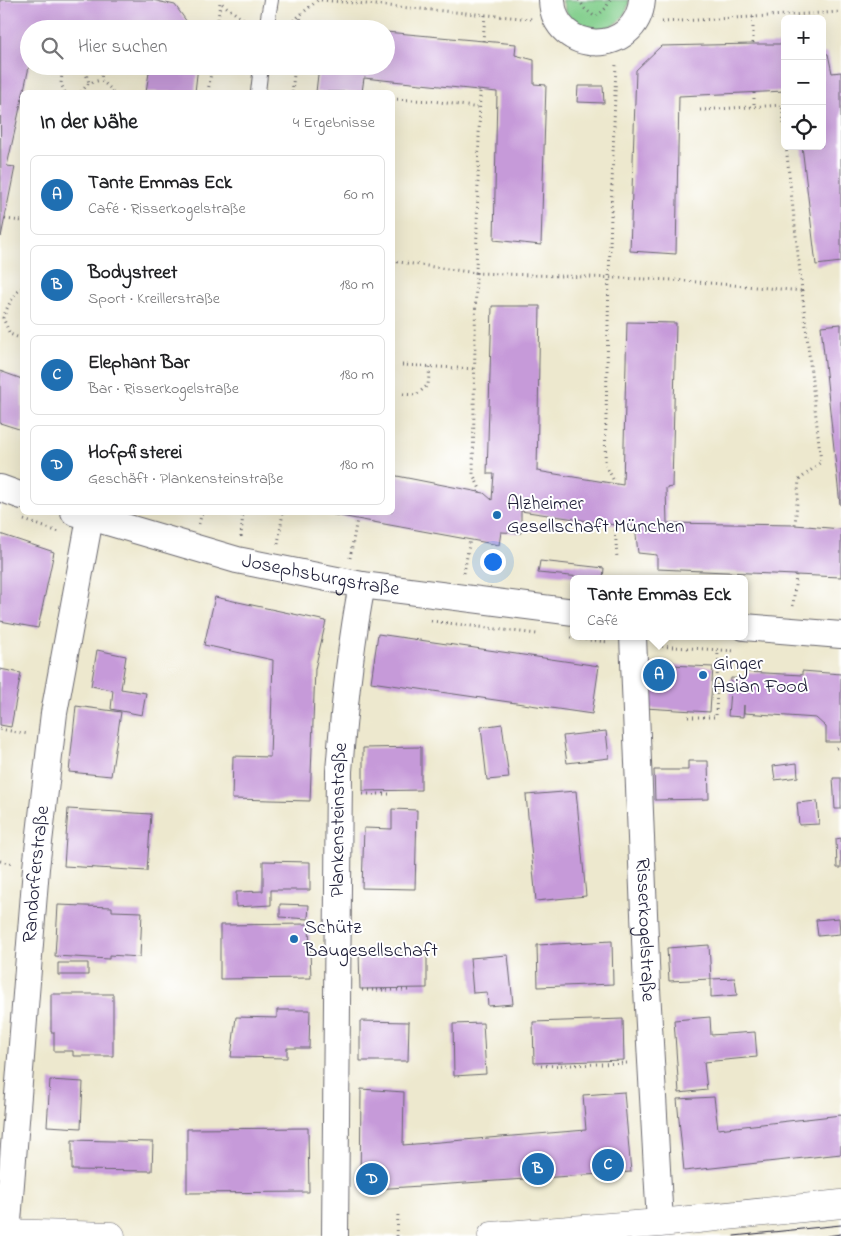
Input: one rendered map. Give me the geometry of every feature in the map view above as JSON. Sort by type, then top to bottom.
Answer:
[{"type":"main road","points":[[492,1236],[660,1223],[841,1204]]},
{"type":"main road","points":[[4,1233],[111,1236]]},
{"type":"street","points":[[552,0],[552,8],[558,22],[568,33],[581,41],[596,43],[611,41],[624,34],[635,23],[641,9],[647,11]]},
{"type":"street","points":[[0,488],[20,495]]},
{"type":"street","name":"Josephsburgstraße","points":[[82,515],[232,559],[354,583],[570,611]]},
{"type":"street","name":"Randorferstraße","points":[[4,1233],[36,868],[54,713],[82,515]]},
{"type":"street","name":"Plankensteinstraße","points":[[335,1236],[340,771],[346,694],[357,610],[354,583]]},
{"type":"street","points":[[748,628],[841,635]]},
{"type":"street","name":"Risserkogelstraße","points":[[633,640],[647,989],[660,1223]]},
{"type":"lane","points":[[268,20],[271,0]]},
{"type":"lane","points":[[258,90],[261,75]]},
{"type":"path","points":[[300,20],[301,15],[320,0],[532,19],[539,25]]},
{"type":"path","points":[[579,0],[585,9],[596,17]]},
{"type":"path","points":[[647,11],[753,17],[841,12]]},
{"type":"path","points":[[483,41],[485,15]]},
{"type":"path","points":[[753,17],[753,44]]},
{"type":"path","points":[[610,60],[616,60],[605,464],[614,484]]},
{"type":"path","points":[[62,75],[61,84],[64,90]]},
{"type":"path","points":[[87,75],[89,82]]},
{"type":"path","points":[[101,80],[102,75]]},
{"type":"path","points":[[208,90],[211,75]]},
{"type":"path","points":[[292,90],[294,75]]},
{"type":"path","points":[[83,90],[89,82],[101,80]]},
{"type":"path","points":[[101,80],[112,90]]},
{"type":"path","points":[[479,492],[480,489],[473,474],[480,90]]},
{"type":"path","points":[[754,93],[754,107]]},
{"type":"path","points":[[395,99],[433,101],[479,108]]},
{"type":"path","points":[[700,110],[781,105]]},
{"type":"path","points":[[786,150],[821,462],[799,480],[795,525]]},
{"type":"path","points":[[5,219],[20,221]]},
{"type":"path","points":[[395,261],[476,273],[674,280],[803,291]]},
{"type":"path","points":[[20,289],[9,304],[3,318],[10,334],[20,338]]},
{"type":"path","points":[[402,365],[474,369]]},
{"type":"path","points":[[403,394],[416,395],[428,385],[430,366]]},
{"type":"path","points":[[199,526],[201,515]]},
{"type":"path","points":[[240,537],[243,515]]},
{"type":"path","points":[[274,567],[283,515]]},
{"type":"path","points":[[354,583],[357,519]]},
{"type":"path","points":[[616,525],[617,559]]},
{"type":"path","points":[[463,578],[470,540]]},
{"type":"path","points":[[793,608],[796,575]]},
{"type":"path","points":[[688,717],[716,718],[718,650]]},
{"type":"path","points":[[836,748],[841,747]]},
{"type":"path","points":[[337,990],[408,990]]},
{"type":"path","points":[[541,1066],[629,1062]]},
{"type":"path","points":[[398,1214],[398,1236]]},
{"type":"green space","points":[[562,0],[629,0],[627,9],[618,22],[611,26],[595,29],[572,20],[567,14]]},
{"type":"building","points":[[0,0],[152,0],[175,5],[186,20],[20,20],[20,75],[27,75],[24,90],[20,90],[20,108],[7,166],[15,167],[1,237]]},
{"type":"building","points":[[395,33],[516,44],[515,55],[534,60],[534,84],[546,85],[541,245],[494,240],[497,92],[364,78],[362,90],[316,90],[318,75],[395,75]]},
{"type":"building","points":[[781,44],[781,91],[679,96],[676,254],[630,251],[636,70],[661,46]]},
{"type":"building","points":[[826,54],[828,54],[832,73],[841,72],[841,262],[816,265],[802,150],[826,150]]},
{"type":"building","points":[[149,75],[197,75],[195,90],[146,90]]},
{"type":"building","points":[[578,86],[603,86],[604,103],[577,102]]},
{"type":"building","points":[[492,306],[540,306],[537,471],[623,485],[627,322],[676,323],[672,487],[666,488],[667,523],[795,525],[841,529],[841,577],[657,569],[657,555],[638,553],[635,526],[622,526],[521,511],[521,533],[501,532],[499,545],[335,515],[395,515],[395,476],[484,493],[492,500],[494,474],[487,474]]},
{"type":"building","points":[[841,324],[841,505],[840,505],[821,326]]},
{"type":"building","points":[[0,371],[20,378],[20,429],[0,423]]},
{"type":"building","points":[[0,534],[54,552],[38,628],[0,621]]},
{"type":"building","points":[[540,561],[604,568],[603,575],[570,576],[538,573]]},
{"type":"building","points":[[215,597],[326,621],[315,669],[310,801],[232,799],[233,756],[270,757],[273,660],[204,645]]},
{"type":"building","points":[[378,634],[599,666],[592,714],[371,682]]},
{"type":"building","points":[[97,650],[126,656],[121,689],[146,693],[142,715],[111,709],[113,690],[91,686]]},
{"type":"building","points":[[648,664],[713,667],[710,712],[645,708]]},
{"type":"building","points":[[0,669],[21,673],[11,727],[0,725]]},
{"type":"building","points":[[802,671],[841,674],[841,742],[826,742],[826,727],[816,718],[744,713],[744,705],[743,717],[728,716],[731,678],[746,679],[747,672],[802,675]]},
{"type":"building","points":[[76,706],[121,712],[111,776],[69,772]]},
{"type":"building","points":[[502,724],[509,778],[487,780],[481,727]]},
{"type":"building","points":[[606,731],[609,758],[567,763],[563,736]]},
{"type":"building","points":[[421,747],[421,790],[363,791],[363,748]]},
{"type":"building","points":[[688,761],[708,761],[709,799],[655,800],[654,770],[688,770]]},
{"type":"building","points":[[797,763],[798,777],[775,780],[773,766]]},
{"type":"building","points":[[833,778],[841,778],[841,809],[835,809]]},
{"type":"building","points":[[576,791],[586,896],[536,901],[526,795]]},
{"type":"building","points":[[817,801],[819,824],[799,825],[797,803]]},
{"type":"building","points":[[68,809],[151,814],[147,871],[64,866]]},
{"type":"building","points":[[392,809],[417,810],[415,889],[362,888],[364,828],[392,829]]},
{"type":"building","points":[[841,838],[841,868],[837,868],[836,839]]},
{"type":"building","points":[[263,861],[310,862],[310,890],[271,890],[271,905],[236,907],[236,892],[263,891]]},
{"type":"building","points":[[280,904],[309,905],[308,919],[280,917]]},
{"type":"building","points":[[58,905],[112,907],[112,911],[142,912],[140,957],[109,955],[109,959],[55,956]]},
{"type":"building","points":[[839,918],[840,934],[818,936],[816,920]]},
{"type":"building","points":[[309,924],[311,978],[220,979],[220,925]]},
{"type":"building","points":[[612,941],[613,984],[538,987],[537,945]]},
{"type":"building","points":[[709,945],[711,979],[669,981],[667,948]]},
{"type":"building","points":[[427,951],[427,988],[360,989],[359,952]]},
{"type":"building","points":[[508,955],[513,1004],[488,1006],[487,992],[473,993],[470,958]]},
{"type":"building","points":[[58,963],[88,963],[88,975],[58,975]]},
{"type":"building","points":[[735,978],[737,995],[711,997],[711,979]]},
{"type":"building","points":[[51,994],[113,994],[113,1056],[73,1056],[73,1051],[54,1051],[54,1032],[51,1032]]},
{"type":"building","points":[[277,1010],[310,1010],[309,1048],[287,1048],[287,1058],[231,1057],[236,1017],[277,1018]]},
{"type":"building","points":[[710,1017],[711,1035],[755,1032],[757,1057],[704,1062],[707,1090],[679,1093],[674,1020]]},
{"type":"building","points":[[623,1019],[624,1060],[534,1063],[533,1022]]},
{"type":"building","points":[[360,1021],[409,1022],[408,1061],[360,1061]]},
{"type":"building","points":[[483,1023],[486,1074],[454,1076],[453,1024]]},
{"type":"building","points":[[50,1080],[83,1082],[81,1128],[47,1126]]},
{"type":"building","points":[[361,1089],[404,1092],[403,1145],[586,1130],[583,1095],[624,1092],[631,1172],[360,1190]]},
{"type":"building","points":[[714,1097],[718,1129],[841,1115],[841,1154],[684,1171],[677,1099]]},
{"type":"building","points":[[308,1128],[309,1192],[187,1193],[187,1129]]},
{"type":"building","points":[[72,1140],[153,1142],[152,1171],[72,1170]]},
{"type":"tram line","points":[[734,1236],[841,1225]]},
{"type":"tram line","points":[[827,1236],[841,1234]]},
{"type":"place","name":"Alzheimer Gesellschaft München","points":[[497,515]]},
{"type":"place","name":"Tante Emmas Eck","points":[[659,675]]},
{"type":"place","name":"Ginger Asian Food","points":[[703,675]]},
{"type":"place","name":"Schütz Baugesellschaft","points":[[294,939]]},
{"type":"place","name":"Elephant Bar","points":[[608,1165]]},
{"type":"place","name":"Bodystreet","points":[[538,1169]]},
{"type":"place","name":"Hofpfisterei","points":[[372,1179]]}]
